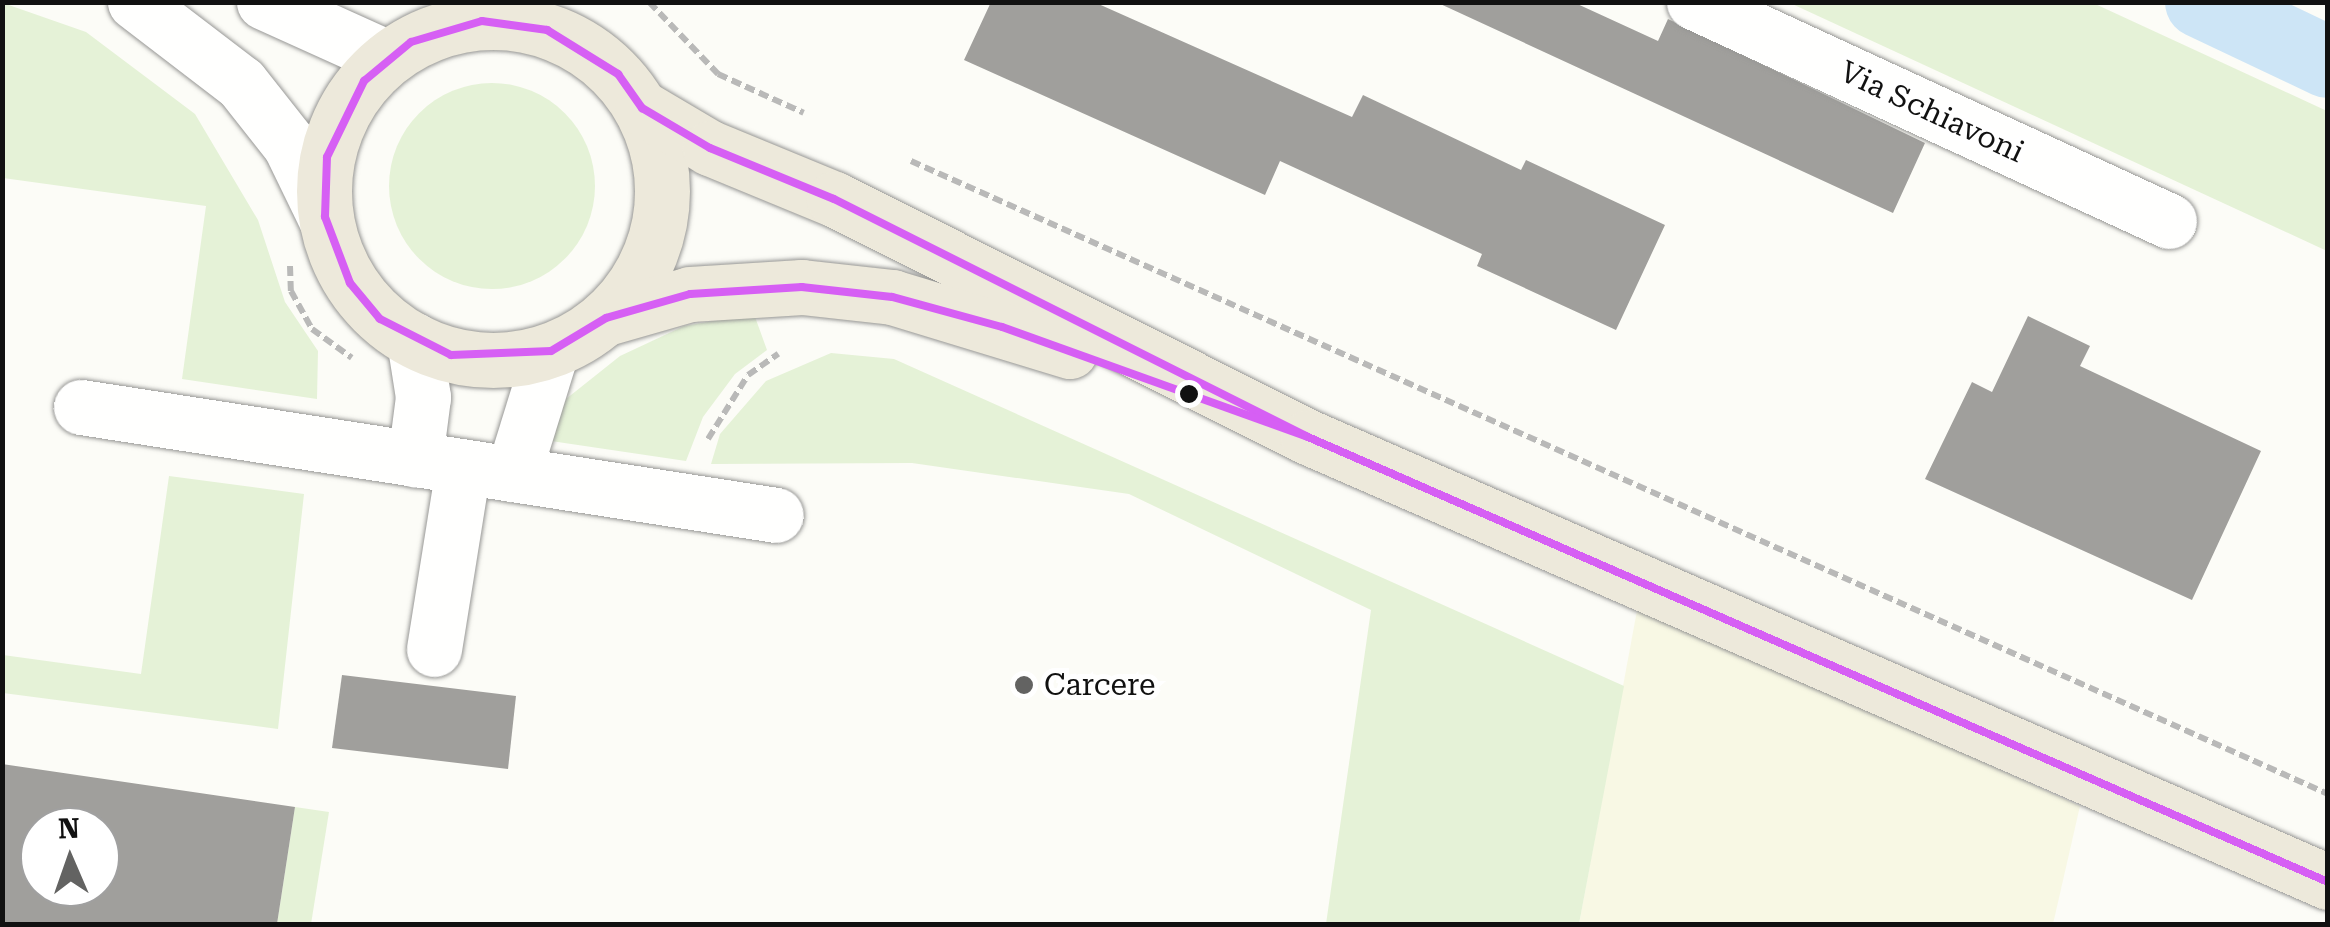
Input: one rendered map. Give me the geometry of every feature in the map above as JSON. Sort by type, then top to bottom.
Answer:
[{"type":"main road","points":[[606,318],[638,276],[662,220],[658,147],[642,108],[618,74],[577,27],[547,30],[453,16],[388,58],[356,92],[336,128],[327,157],[325,216],[350,283],[380,319],[414,340],[484,360],[551,350],[606,318],[690,294],[787,286],[892,298],[1002,327],[1308,437]]},
{"type":"main road","points":[[642,108],[710,148],[834,199],[1308,437],[2328,882]]},
{"type":"street","points":[[135,2],[241,84],[290,145],[325,216]]},
{"type":"street","points":[[264,2],[388,58]]},
{"type":"street","name":"Via Schiavoni","points":[[1694,2],[2170,221]]},
{"type":"street","points":[[414,340],[423,397],[464,467]]},
{"type":"street","points":[[434,648],[464,467],[551,350]]},
{"type":"street","points":[[81,407],[776,515]]},
{"type":"path","points":[[649,2],[718,74],[808,115]]},
{"type":"path","points":[[894,154],[2328,794]]},
{"type":"green space","points":[[3,3],[86,32],[195,114],[258,220],[285,302],[318,351],[317,399],[182,379],[206,206],[3,178]]},
{"type":"green space","points":[[1790,3],[2093,3],[2327,111],[2327,251]]},
{"type":"green space","points":[[492,83],[531,91],[565,113],[587,147],[595,186],[587,225],[565,259],[531,281],[492,289],[453,281],[419,259],[397,225],[389,186],[397,147],[419,113],[453,91]]},
{"type":"green space","points":[[754,314],[767,350],[735,374],[703,417],[686,461],[551,441],[566,399],[620,356],[684,326]]},
{"type":"green space","points":[[831,353],[894,359],[1624,686],[1579,924],[1326,924],[1371,610],[1129,494],[912,463],[711,464],[720,434],[766,381]]},
{"type":"green space","points":[[169,476],[304,494],[278,729],[3,693],[3,655],[141,674]]},
{"type":"green space","points":[[1638,605],[2080,806],[2053,924],[1579,924]]},
{"type":"green space","points":[[295,807],[329,812],[311,924],[277,924]]},
{"type":"building","points":[[991,2],[1094,2],[1352,117],[1363,95],[1521,170],[1526,160],[1665,225],[1616,330],[1477,266],[1482,254],[1280,161],[1265,195],[964,60]]},
{"type":"building","points":[[1436,2],[1573,2],[1658,41],[1668,19],[1925,143],[1893,213]]},
{"type":"building","points":[[2028,316],[2090,346],[2080,366],[2261,451],[2192,600],[1925,479],[1972,382],[1992,392]]},
{"type":"building","points":[[342,675],[516,696],[508,769],[332,748]]},
{"type":"building","points":[[2,764],[295,807],[277,924],[2,924]]},
{"type":"waterway","points":[[2201,2],[2328,62]]},
{"type":"transit line","points":[[482,21],[547,30],[618,74],[642,108],[710,148],[834,199],[1308,437],[1002,327],[892,297],[802,287],[690,294],[606,318],[551,351],[451,355],[380,319],[350,283],[325,217],[327,157],[364,81],[411,42],[482,21]]},
{"type":"transit line","points":[[1308,437],[2328,882]]},
{"type":"place","name":"Carcere","points":[[1024,685]]}]
